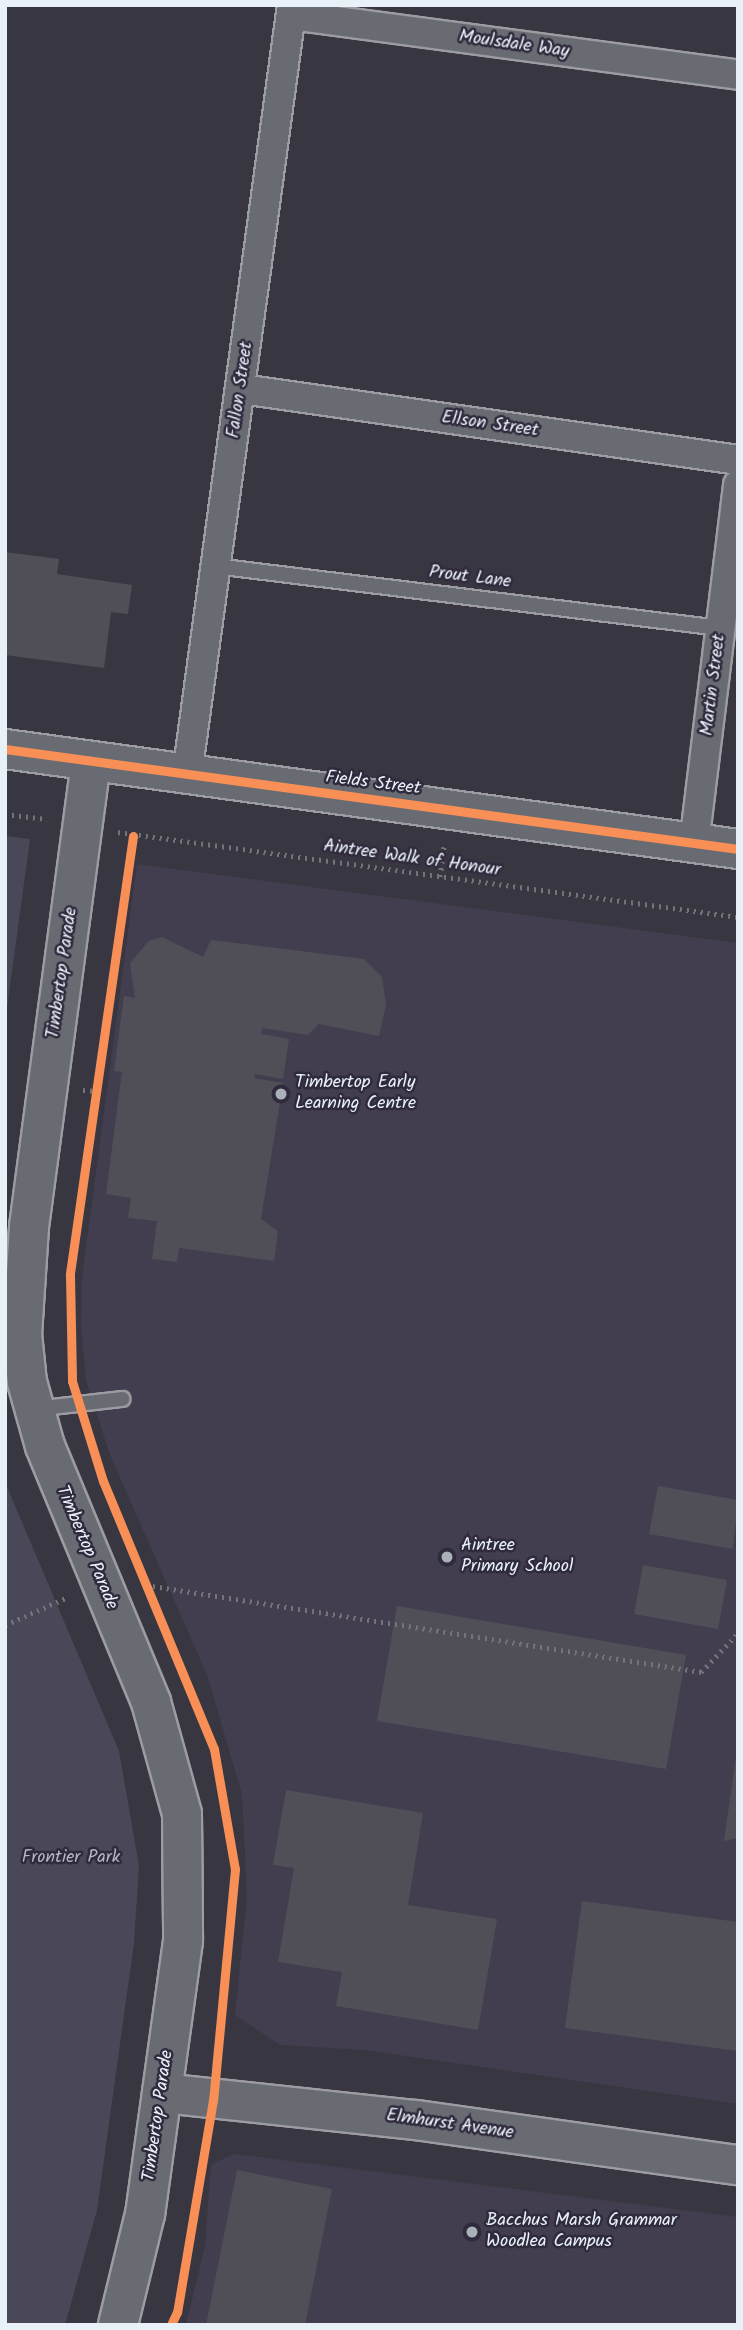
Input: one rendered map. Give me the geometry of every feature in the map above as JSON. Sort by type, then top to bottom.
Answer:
[{"type":"street","name":"Moulsdale Way","points":[[291,10],[738,75]]},
{"type":"street","name":"Fallon Street","points":[[187,775],[291,10]]},
{"type":"street","name":"Ellson Street","points":[[241,389],[738,460]]},
{"type":"street","name":"Martin Street","points":[[695,844],[738,485]]},
{"type":"street","name":"Fields Street","points":[[5,749],[738,849]]},
{"type":"street","name":"Timbertop Parade","points":[[91,762],[22,1291],[22,1334],[34,1409],[62,1492],[151,1702],[182,1814],[183,1941],[137,2259],[118,2325]]},
{"type":"street","name":"Elmhurst Avenue","points":[[162,2093],[416,2120],[738,2165]]},
{"type":"lane","name":"Prout Lane","points":[[215,566],[720,628]]},
{"type":"lane","points":[[34,1409],[122,1399]]},
{"type":"path","points":[[131,849],[133,836]]},
{"type":"path","points":[[94,1104],[98,1077]]},
{"type":"path","points":[[141,1574],[152,1598]]},
{"type":"path","points":[[5,1625],[100,1583]]},
{"type":"path","points":[[146,1586],[701,1672],[738,1633]]},
{"type":"shaded area","name":"Aintree Primary School","points":[[137,864],[738,943],[738,2104],[364,2050],[280,2045],[235,2015],[247,1897],[242,1795],[208,1677],[110,1455],[86,1380],[81,1328],[82,1277]]},
{"type":"shaded area","name":"Bacchus Marsh Grammar Woodlea Campus","points":[[233,2154],[738,2217],[738,2325],[186,2325],[205,2246],[211,2165]]},
{"type":"green space","points":[[5,836],[30,839],[5,1023]]},
{"type":"green space","name":"Frontier Park","points":[[5,1482],[119,1751],[139,1866],[134,1943],[97,2210],[65,2325],[5,2325]]},
{"type":"building","points":[[5,552],[59,559],[57,574],[132,585],[128,614],[111,612],[104,668],[5,655]]},
{"type":"building","points":[[162,937],[203,957],[211,940],[364,959],[382,977],[386,1005],[379,1036],[319,1024],[308,1035],[262,1028],[261,1034],[289,1039],[283,1079],[255,1074],[254,1078],[283,1083],[261,1219],[278,1231],[274,1261],[179,1248],[177,1262],[152,1259],[157,1221],[128,1218],[131,1198],[106,1194],[122,1072],[114,1071],[124,996],[135,998],[130,963],[149,941]]},
{"type":"building","points":[[658,1486],[738,1500],[733,1549],[649,1534]]},
{"type":"building","points":[[643,1565],[727,1580],[718,1629],[634,1614]]},
{"type":"building","points":[[397,1606],[686,1655],[666,1769],[377,1721]]},
{"type":"building","points":[[736,1756],[738,1838],[724,1841]]},
{"type":"building","points":[[286,1790],[423,1813],[408,1905],[497,1919],[478,2030],[336,2006],[342,1972],[278,1962],[294,1868],[273,1865]]},
{"type":"building","points":[[582,1901],[738,1922],[738,2051],[565,2028]]},
{"type":"building","points":[[237,2170],[332,2189],[305,2325],[206,2325]]},
{"type":"cycle path","points":[[5,749],[738,849]]},
{"type":"cycle path","points":[[133,836],[70,1275],[72,1381],[103,1481],[214,1749],[235,1869],[213,2100],[177,2312],[171,2325]]},
{"type":"place","name":"Timbertop Early Learning Centre","points":[[281,1094]]},
{"type":"place","name":"Aintree Primary School","points":[[447,1557]]},
{"type":"place","name":"Bacchus Marsh Grammar Woodlea Campus","points":[[472,2232]]}]
